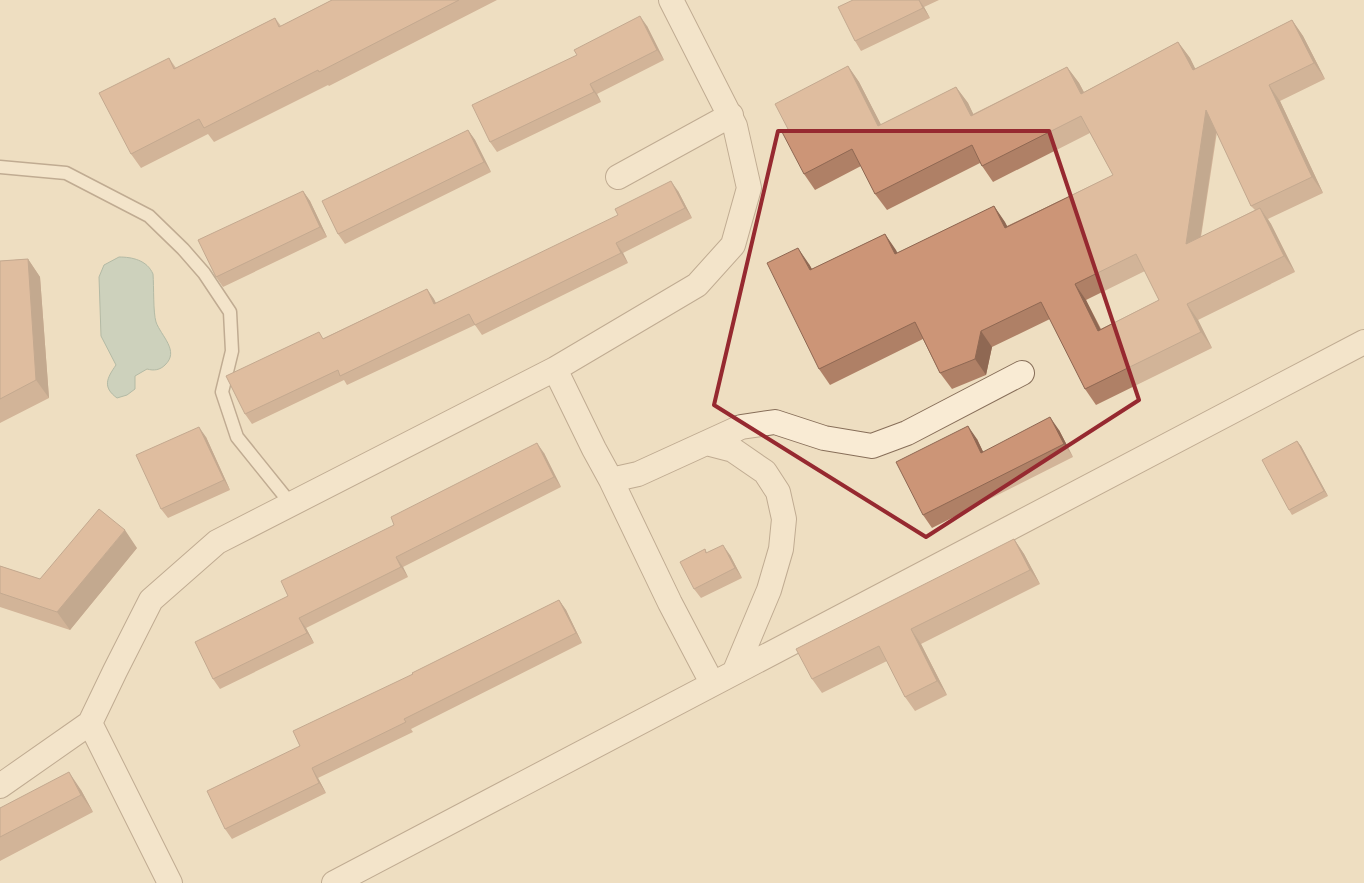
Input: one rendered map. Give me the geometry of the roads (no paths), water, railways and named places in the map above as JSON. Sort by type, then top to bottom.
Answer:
[{"type":"street","points":[[0,786],[90,723],[151,600],[217,542],[556,369],[696,285],[733,245],[749,188],[735,126],[671,0]]},
{"type":"street","points":[[618,177],[731,115]]},
{"type":"street","points":[[334,883],[1364,342]]},
{"type":"street","points":[[556,369],[670,603],[712,684]]},
{"type":"street","points":[[611,480],[638,474],[741,427],[775,422],[824,438],[872,446],[907,433],[1022,373]]},
{"type":"street","points":[[706,442],[733,450],[765,472],[778,492],[784,519],[780,549],[770,590],[735,672]]},
{"type":"street","points":[[90,723],[170,883]]},
{"type":"lane","points":[[0,167],[66,173],[149,216],[183,249],[204,273],[230,312],[232,351],[222,392],[237,437],[291,504]]},
{"type":"water","points":[[119,257],[143,262],[153,274],[155,318],[171,354],[169,360],[161,368],[147,369],[135,376],[135,389],[127,395],[117,398],[109,390],[107,382],[116,365],[101,336],[99,277],[104,265]]}]
